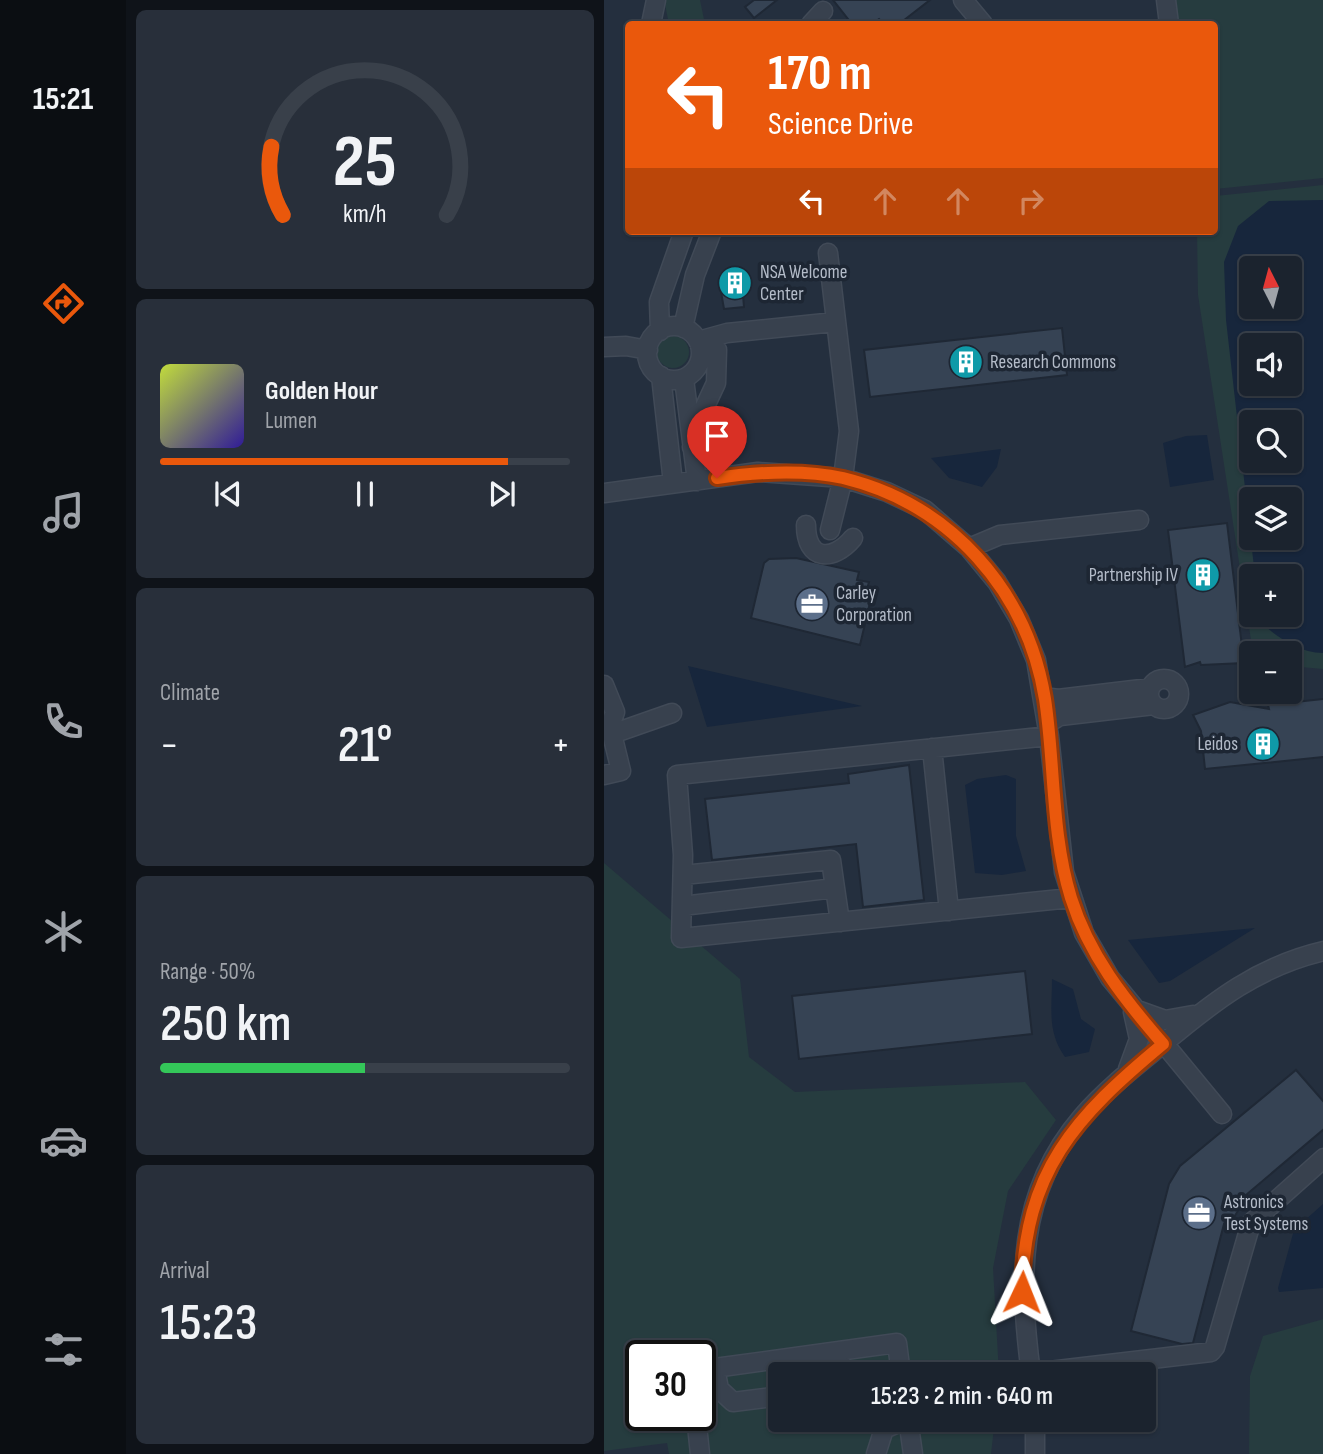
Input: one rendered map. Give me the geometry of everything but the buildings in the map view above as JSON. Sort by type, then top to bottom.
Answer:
[{"type":"street","points":[[653,21],[656,0]]},
{"type":"street","points":[[963,0],[980,21]]},
{"type":"street","points":[[1166,0],[1169,21]]},
{"type":"street","points":[[683,235],[659,302],[660,331],[648,350],[650,365],[661,376],[684,379]]},
{"type":"street","points":[[683,328],[695,275],[710,235]]},
{"type":"street","points":[[828,253],[849,431],[843,478],[830,530]]},
{"type":"street","points":[[698,341],[727,333],[835,322]]},
{"type":"street","points":[[660,331],[683,328],[698,341],[717,350],[716,383],[701,415],[692,447]]},
{"type":"street","points":[[684,379],[697,367],[701,359],[698,341]]},
{"type":"street","points":[[604,347],[626,346],[648,350]]},
{"type":"street","points":[[661,376],[673,483]]},
{"type":"street","points":[[684,379],[697,481]]},
{"type":"street","points":[[609,490],[758,472],[843,478],[887,492],[925,510],[969,548],[998,582],[1019,619],[1036,660],[1044,697],[1063,867],[1071,898],[1096,955],[1131,1006],[1222,1114]]},
{"type":"street","points":[[969,548],[1000,535],[1139,520]]},
{"type":"street","points":[[805,525],[810,544],[817,552],[826,556],[838,553],[853,538]]},
{"type":"street","points":[[604,685],[615,712],[609,729],[621,771],[604,775]]},
{"type":"street","points":[[1044,697],[1152,697],[1060,716],[1048,729],[932,748],[677,775],[683,876],[681,938],[1071,898]]},
{"type":"street","points":[[609,729],[672,713]]},
{"type":"street","points":[[932,748],[949,911]]},
{"type":"street","points":[[683,876],[832,860],[840,922]]},
{"type":"street","points":[[682,906],[835,888]]},
{"type":"street","points":[[1029,1362],[1023,1315],[1022,1270],[1034,1206],[1062,1143],[1080,1119],[1125,1075],[1200,1013],[1254,975],[1322,957]]},
{"type":"street","points":[[1131,1006],[1151,1018],[1165,1020],[1200,1013]]},
{"type":"street","points":[[1125,1075],[1139,1040],[1131,1006]]},
{"type":"street","points":[[1125,1362],[1211,1352],[1217,1342],[1251,1223],[1323,1158]]},
{"type":"street","points":[[716,1368],[897,1343],[899,1362]]},
{"type":"street","points":[[839,1351],[840,1362]]},
{"type":"street","points":[[716,1384],[734,1402],[768,1398]]},
{"type":"street","points":[[698,1431],[700,1454]]},
{"type":"street","points":[[876,1454],[884,1432]]},
{"type":"street","points":[[910,1432],[913,1454]]},
{"type":"street","points":[[1035,1432],[1035,1454]]},
{"type":"green space","points":[[664,0],[700,0],[704,21],[668,21]]},
{"type":"green space","points":[[1169,0],[1323,0],[1323,178],[1218,189],[1218,21],[1171,21]]},
{"type":"green space","points":[[1323,185],[1323,669],[1302,667],[1302,641],[1251,641],[1249,627],[1302,627],[1302,564],[1239,564],[1198,295],[1197,235],[1218,235],[1218,196]]},
{"type":"green space","points":[[673,336],[684,341],[689,352],[684,363],[673,368],[662,363],[657,352],[662,341]]},
{"type":"green space","points":[[604,863],[740,979],[749,1057],[795,1092],[1025,1082],[1056,1120],[1008,1191],[993,1268],[998,1362],[768,1362],[768,1432],[994,1432],[991,1454],[669,1454],[667,1443],[604,1451]]},
{"type":"green space","points":[[1324,1319],[1323,1454],[1249,1454],[1250,1376],[1263,1336]]},
{"type":"water","points":[[1324,200],[1324,653],[1302,648],[1302,641],[1286,641],[1266,627],[1302,627],[1302,564],[1254,564],[1252,550],[1302,550],[1302,487],[1245,487],[1243,473],[1302,473],[1302,410],[1239,410],[1239,435],[1226,320],[1224,262],[1238,226],[1269,201]]},
{"type":"water","points":[[1207,435],[1214,480],[1170,487],[1163,443],[1186,436]]},
{"type":"water","points":[[1001,449],[997,467],[982,487],[949,478],[931,458]]},
{"type":"water","points":[[688,666],[862,706],[707,727]]},
{"type":"water","points":[[1006,775],[1016,779],[1016,836],[1026,871],[1002,875],[975,873],[965,785],[977,779]]},
{"type":"water","points":[[1255,928],[1170,981],[1159,983],[1128,940]]},
{"type":"water","points":[[1052,979],[1073,989],[1081,1019],[1095,1029],[1089,1052],[1065,1057],[1059,1048],[1052,1020]]},
{"type":"water","points":[[1323,1204],[1323,1288],[1279,1292],[1294,1230]]},
{"type":"place","name":"NSA Welcome Center","points":[[735,283]]},
{"type":"place","name":"Research Commons","points":[[966,362]]},
{"type":"place","name":"Partnership IV","points":[[1203,575]]},
{"type":"place","name":"Carley Corporation","points":[[812,604]]},
{"type":"place","name":"Leidos","points":[[1263,744]]},
{"type":"place","name":"Astronics Test Systems","points":[[1199,1213]]},
{"type":"route","points":[[717,478],[758,472],[843,478],[887,492],[925,510],[969,548],[998,582],[1019,619],[1036,660],[1044,697],[1063,867],[1076,914],[1091,947],[1110,978],[1163,1044],[1109,1089],[1080,1119],[1062,1143],[1030,1217],[1023,1257],[1022,1292]]}]
